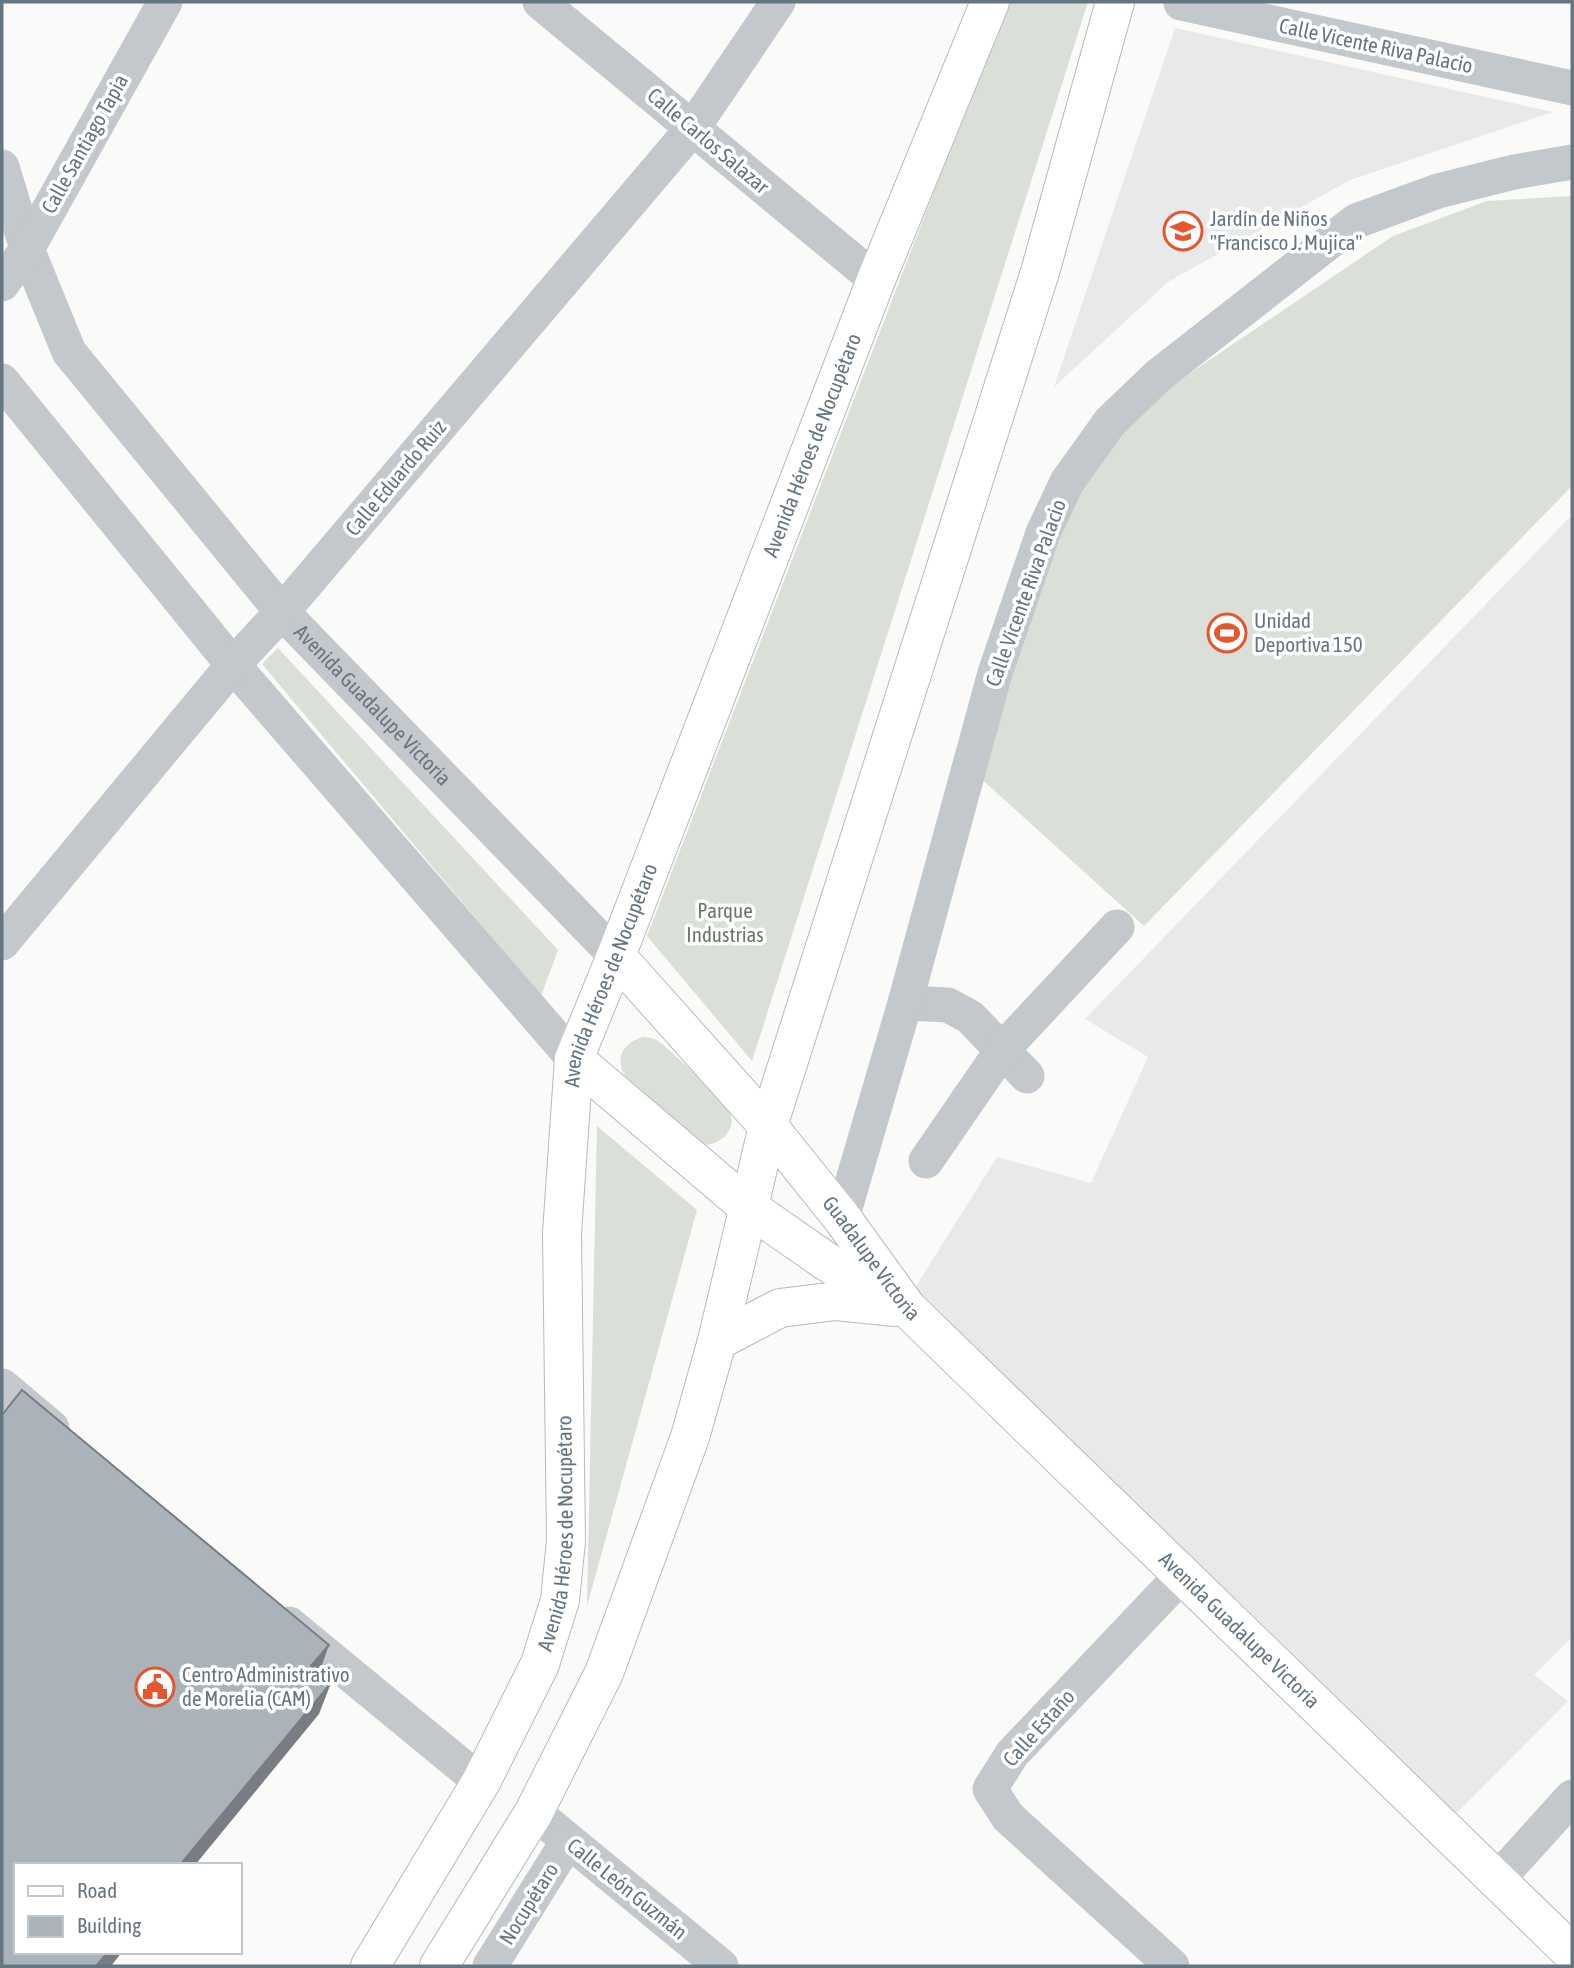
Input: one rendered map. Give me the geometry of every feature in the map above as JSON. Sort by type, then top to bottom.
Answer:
[{"type":"main road","name":"Avenida Héroes de Nocupétaro","points":[[370,1966],[481,1782],[540,1664],[560,1600],[566,1541],[562,1233],[574,1059],[876,280],[990,2]]},
{"type":"main road","points":[[439,1966],[534,1812],[604,1673],[690,1437],[717,1341],[768,1126],[1040,272],[1115,2]]},
{"type":"main road","name":"Avenida Guadalupe Victoria","points":[[616,956],[768,1126]]},
{"type":"main road","points":[[574,1059],[748,1207]]},
{"type":"main road","name":"Guadalupe Victoria","points":[[768,1126],[842,1218],[907,1308]]},
{"type":"main road","name":"Guadalupe Victoria","points":[[748,1207],[827,1262],[907,1308]]},
{"type":"main road","points":[[717,1341],[780,1308],[836,1301],[907,1308]]},
{"type":"main road","name":"Avenida Guadalupe Victoria","points":[[907,1308],[1572,1954]]},
{"type":"street","name":"Calle Santiago Tapia","points":[[2,284],[26,249],[165,2]]},
{"type":"street","name":"Calle Carlos Salazar","points":[[540,2],[876,280]]},
{"type":"street","name":"Calle Eduardo Ruiz","points":[[2,943],[233,665],[282,612],[692,129],[778,2]]},
{"type":"street","name":"Calle Vicente Riva Palacio","points":[[1181,4],[1572,88]]},
{"type":"street","name":"Calle Vicente Riva Palacio","points":[[842,1218],[905,1003],[995,673],[1043,533],[1067,482],[1110,422],[1159,375],[1356,221],[1438,191],[1514,172],[1572,162]]},
{"type":"street","name":"Avenida Guadalupe Victoria","points":[[2,167],[26,249],[69,352],[282,612],[616,956]]},
{"type":"street","points":[[2,381],[233,665],[574,1059]]},
{"type":"street","points":[[926,1161],[1003,1049],[1117,927]]},
{"type":"street","points":[[905,1003],[948,1005],[970,1017],[1027,1076]]},
{"type":"street","points":[[2,1386],[76,1448]]},
{"type":"street","name":"Calle Estaño","points":[[1172,1966],[1009,1817],[990,1789],[1012,1754],[1182,1575]]},
{"type":"street","points":[[268,1606],[481,1782]]},
{"type":"street","points":[[1497,1880],[1572,1797]]},
{"type":"street","name":"Calle León Guzmán","points":[[534,1812],[721,1966]]},
{"type":"street","name":"Nocupétaro","points":[[499,1960],[568,1841]]},
{"type":"shaded area","name":"Jardín de Niños \"Francisco J. Mujica\"","points":[[1175,28],[1553,112],[1350,180],[1168,282],[1054,387]]},
{"type":"shaded area","points":[[1572,515],[1572,1637],[1534,1675],[1568,1701],[1449,1821],[913,1291],[997,1157],[1091,1183],[1148,1057],[1085,1019]]},
{"type":"green space","name":"Parque Industrias","points":[[1007,2],[1088,2],[752,1061],[647,936]]},
{"type":"green space","name":"Unidad Deportiva 150","points":[[1572,196],[1572,486],[1144,926],[977,775],[1074,491],[1146,403],[1393,236],[1487,201]]},
{"type":"green space","points":[[278,648],[558,950],[541,996],[262,664]]},
{"type":"green space","points":[[643,1037],[654,1039],[664,1046],[724,1103],[731,1116],[731,1123],[722,1139],[703,1145],[627,1079],[621,1066],[622,1054],[629,1044]]},
{"type":"green space","points":[[597,1126],[697,1210],[587,1606]]},
{"type":"building","name":"Centro Administrativo de Morelia (CAM)","points":[[22,1390],[329,1645],[311,1666],[331,1683],[182,1863],[14,1863],[14,1954],[106,1954],[96,1966],[2,1966],[2,1415]]},
{"type":"place","name":"Jardín de Niños \"Francisco J. Mujica\"","points":[[1183,231]]},
{"type":"place","name":"Unidad Deportiva 150","points":[[1227,633]]},
{"type":"place","name":"Centro Administrativo de Morelia (CAM)","points":[[155,1687]]}]
